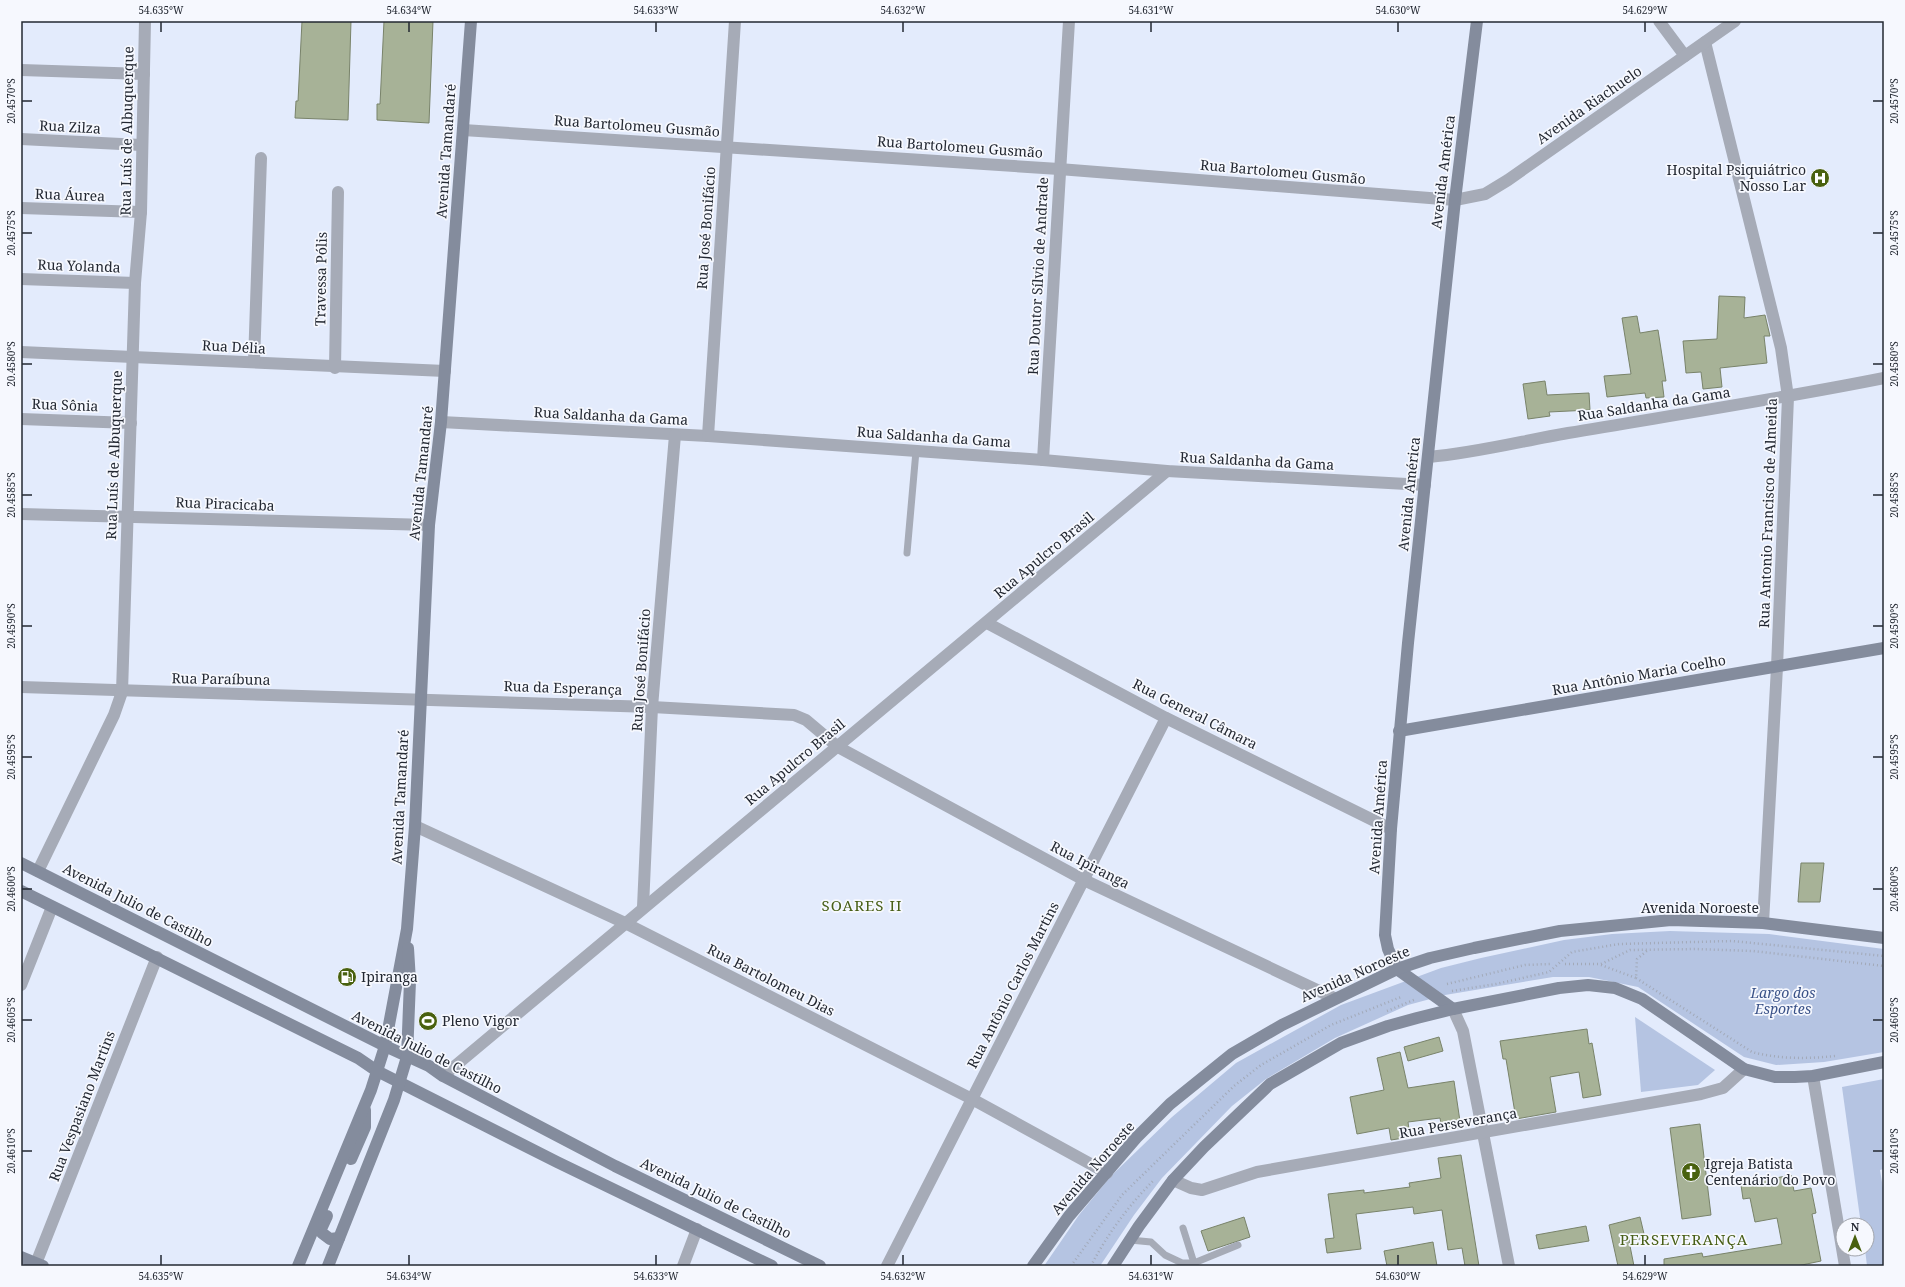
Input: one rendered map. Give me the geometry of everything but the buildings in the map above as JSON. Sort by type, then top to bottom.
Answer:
[{"type":"main road","name":"Avenida Tamandaré","points":[[298,1266],[365,1105],[377,1071],[385,1046],[407,928],[415,826],[429,525],[442,422],[471,21]]},
{"type":"main road","name":"Avenida América","points":[[1397,969],[1388,949],[1385,935],[1391,829],[1399,731],[1455,200],[1477,21]]},
{"type":"main road","name":"Rua Antônio Maria Coelho","points":[[1399,731],[1884,648]]},
{"type":"main road","name":"Avenida Julio de Castilho","points":[[21,863],[407,1057],[429,1066],[443,1076],[615,1166],[820,1266]]},
{"type":"main road","points":[[21,891],[157,957],[358,1058],[377,1071],[557,1162],[772,1266]]},
{"type":"main road","name":"Avenida Noroeste","points":[[1033,1266],[1070,1216],[1136,1138],[1170,1104],[1232,1054],[1282,1025],[1334,998],[1397,969],[1430,958],[1560,931],[1671,920],[1763,923],[1884,938]]},
{"type":"main road","name":"Avenida Tamandaré","points":[[328,1266],[400,1082],[407,1057],[410,981],[407,928]]},
{"type":"main road","points":[[1397,969],[1453,1009]]},
{"type":"main road","points":[[1113,1266],[1173,1180],[1204,1147],[1270,1084],[1340,1044],[1388,1026],[1453,1009],[1559,988],[1588,985],[1615,988],[1642,999],[1744,1069],[1775,1076],[1813,1076],[1884,1062]]},
{"type":"main road","points":[[339,1238],[330,1239],[324,1237],[321,1229],[365,1127],[365,1105]]},
{"type":"main road","points":[[21,1257],[38,1265]]},
{"type":"street","name":"Rua Luís de Albuquerque","points":[[38,871],[114,715],[122,692],[126,516],[131,423],[135,283],[141,212],[141,145],[145,21]]},
{"type":"street","name":"Rua José Bonifácio","points":[[708,436],[735,21]]},
{"type":"street","name":"Rua Doutor Sílvio de Andrade","points":[[1043,460],[1059,169],[1069,21]]},
{"type":"street","points":[[1659,21],[1685,56]]},
{"type":"street","name":"Avenida Riachuelo","points":[[1455,200],[1486,194],[1508,180],[1735,21]]},
{"type":"street","name":"Rua Antonio Francisco de Almeida","points":[[1705,42],[1779,340],[1788,397],[1777,667],[1763,923]]},
{"type":"street","points":[[21,70],[144,74]]},
{"type":"street","name":"Rua Bartolomeu Gusmão","points":[[463,130],[1059,169],[1455,200]]},
{"type":"street","name":"Rua Zilza","points":[[21,139],[141,145]]},
{"type":"street","points":[[254,362],[261,158]]},
{"type":"street","name":"Travessa Pólis","points":[[335,368],[338,192]]},
{"type":"street","name":"Rua Áurea","points":[[21,208],[141,212]]},
{"type":"street","name":"Rua Yolanda","points":[[21,279],[135,283]]},
{"type":"street","name":"Rua Délia","points":[[21,352],[254,362],[335,368],[445,371]]},
{"type":"street","name":"Rua Saldanha da Gama","points":[[1429,457],[1459,454],[1567,433],[1788,397],[1884,378]]},
{"type":"street","name":"Rua Sônia","points":[[21,419],[131,423]]},
{"type":"street","name":"Rua Saldanha da Gama","points":[[442,422],[708,436],[1043,460],[1167,471],[1425,485]]},
{"type":"street","name":"Rua José Bonifácio","points":[[643,907],[652,706],[675,435]]},
{"type":"street","name":"Rua Apulcro Brasil","points":[[443,1076],[643,907],[838,747],[1167,471]]},
{"type":"street","name":"Rua Piracicaba","points":[[21,514],[429,525]]},
{"type":"street","name":"Rua General Câmara","points":[[987,623],[1166,718],[1391,829]]},
{"type":"street","name":"Rua Paraíbuna","points":[[21,687],[122,692],[420,699]]},
{"type":"street","name":"Rua da Esperança","points":[[420,699],[652,706],[794,715],[806,720],[838,747]]},
{"type":"street","name":"Rua Antônio Carlos Martins","points":[[887,1266],[1166,718]]},
{"type":"street","name":"Rua Ipiranga","points":[[838,747],[1084,880],[1334,998]]},
{"type":"street","name":"Rua Bartolomeu Dias","points":[[415,826],[625,923],[972,1099],[1107,1173]]},
{"type":"street","points":[[21,985],[52,907]]},
{"type":"street","name":"Rua Vespasiano Martins","points":[[38,1265],[157,957]]},
{"type":"street","points":[[1453,1009],[1463,1031],[1509,1266]]},
{"type":"street","name":"Rua Perseverança","points":[[1173,1180],[1191,1188],[1202,1190],[1257,1172],[1484,1134],[1701,1094],[1723,1088],[1744,1069]]},
{"type":"street","points":[[1813,1076],[1844,1266]]},
{"type":"street","points":[[683,1266],[697,1229]]},
{"type":"lane","points":[[907,553],[916,451]]},
{"type":"lane","points":[[1183,1228],[1194,1263]]},
{"type":"lane","points":[[1130,1240],[1151,1242],[1165,1255],[1183,1265],[1194,1263],[1238,1244]]},
{"type":"path","points":[[1601,964],[1630,950],[1695,949],[1753,951],[1884,966]]},
{"type":"path","points":[[1636,978],[1637,960],[1648,950]]},
{"type":"path","points":[[1447,984],[1525,965],[1550,964]]},
{"type":"path","points":[[1565,964],[1601,964],[1636,978],[1752,1052],[1764,1055],[1793,1058],[1840,1055]]},
{"type":"path","points":[[1091,1266],[1108,1238]]},
{"type":"green space","name":"Largo dos Esportes","points":[[1670,931],[1769,934],[1884,949],[1884,1052],[1824,1062],[1776,1065],[1744,1057],[1638,987],[1589,977],[1553,977],[1445,995],[1408,1005],[1335,1038],[1266,1079],[1232,1106],[1162,1178],[1134,1215],[1100,1266],[1044,1266],[1079,1215],[1111,1176],[1172,1117],[1236,1063],[1341,1005],[1441,968],[1481,958],[1564,940],[1612,934]]},
{"type":"green space","points":[[1635,1017],[1715,1070],[1698,1085],[1641,1092]]},
{"type":"green space","points":[[1884,1079],[1884,1169],[1880,1170],[1884,1194],[1884,1266],[1867,1266],[1866,1257],[1875,1257],[1875,1217],[1860,1217],[1842,1087]]},
{"type":"place","name":"Hospital Psiquiátrico Nosso Lar","points":[[1820,178]]},
{"type":"place","name":"Ipiranga","points":[[347,977]]},
{"type":"place","name":"Pleno Vigor","points":[[428,1021]]},
{"type":"place","name":"Igreja Batista Centenário do Povo","points":[[1691,1172]]},
{"type":"district","name":"SOARES II","points":[[862,906]]},
{"type":"district","name":"PERSEVERANÇA","points":[[1684,1240]]}]
